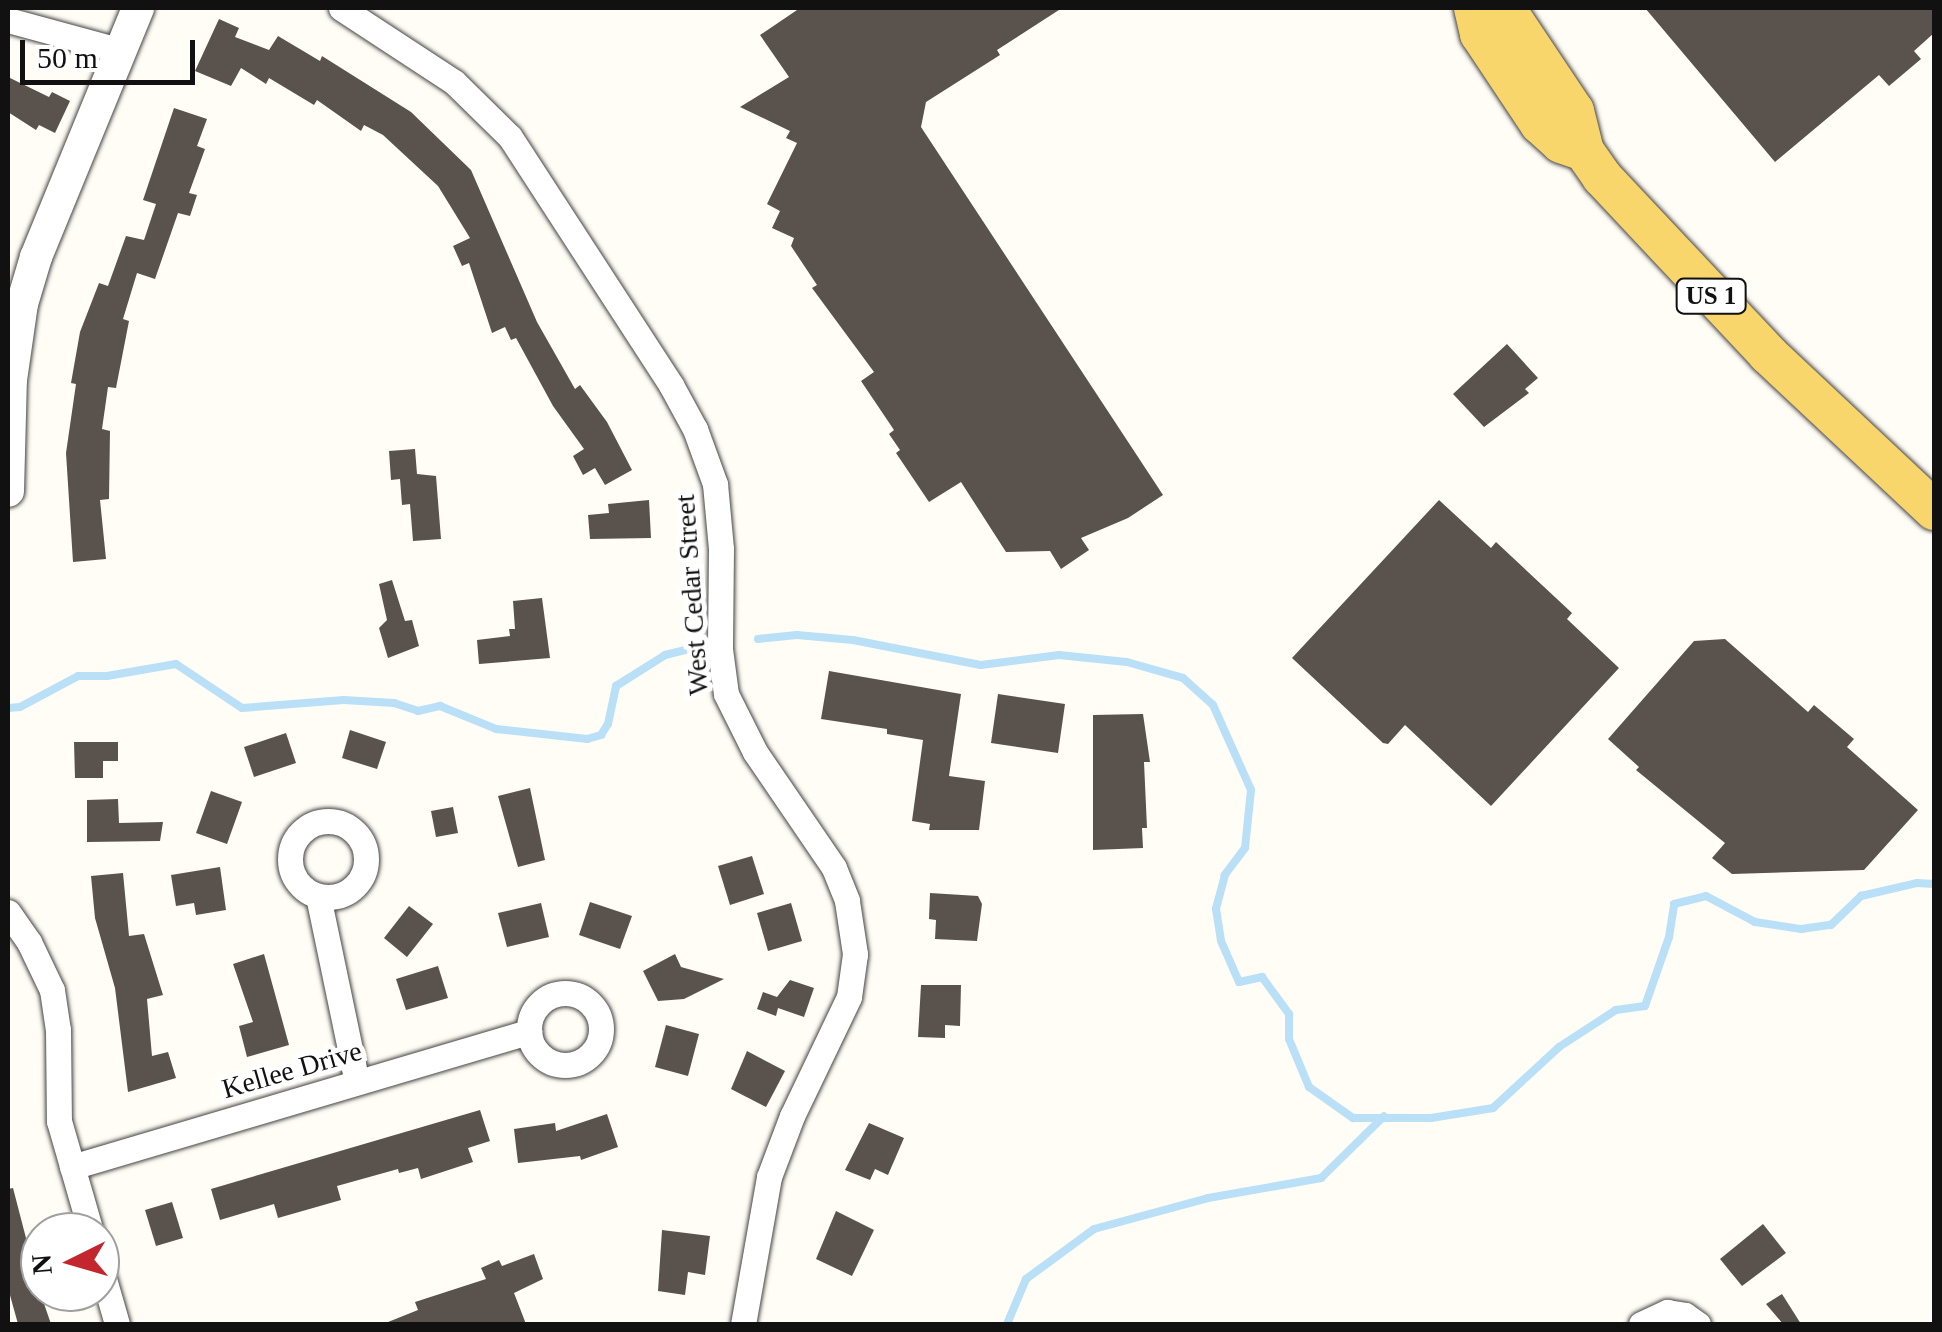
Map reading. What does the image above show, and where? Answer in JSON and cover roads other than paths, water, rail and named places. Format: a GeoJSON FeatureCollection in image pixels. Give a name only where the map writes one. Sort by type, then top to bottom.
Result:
{"type":"FeatureCollection","features":[{"type":"Feature","properties":{"kind":"main road","name":"US 1"},"geometry":{"type":"LineString","coordinates":[[1474,8],[1480,34],[1540,124],[1561,142],[1584,151]]}},
{"type":"Feature","properties":{"kind":"main road","name":"US 1"},"geometry":{"type":"LineString","coordinates":[[1505,8],[1574,111],[1584,151],[1602,177],[1682,266],[1934,510]]}},
{"type":"Feature","properties":{"kind":"street"},"geometry":{"type":"LineString","coordinates":[[8,491],[10,380],[22,304],[36,256],[138,8]]}},
{"type":"Feature","properties":{"kind":"street","name":"West Cedar Street"},"geometry":{"type":"LineString","coordinates":[[341,8],[454,82],[510,138],[672,385],[695,429],[715,484],[722,549],[720,650],[726,694],[755,752],[834,868],[846,901],[855,954],[850,997],[792,1116],[769,1177],[743,1324]]}},
{"type":"Feature","properties":{"kind":"street"},"geometry":{"type":"LineString","coordinates":[[8,20],[122,50]]}},
{"type":"Feature","properties":{"kind":"street"},"geometry":{"type":"LineString","coordinates":[[318,896],[357,1082]]}},
{"type":"Feature","properties":{"kind":"street"},"geometry":{"type":"LineString","coordinates":[[8,912],[29,942],[52,990],[58,1030],[58,1121],[84,1212]]}},
{"type":"Feature","properties":{"kind":"street","name":"Kellee Drive"},"geometry":{"type":"LineString","coordinates":[[72,1167],[529,1032]]}},
{"type":"Feature","properties":{"kind":"street"},"geometry":{"type":"LineString","coordinates":[[1641,1324],[1656,1315],[1674,1312],[1698,1324]]}},
{"type":"Feature","properties":{"kind":"waterway"},"geometry":{"type":"LineString","coordinates":[[758,639],[797,635],[853,640],[981,665],[1059,655],[1127,662],[1183,678],[1213,705],[1251,790],[1245,848],[1225,875],[1216,909],[1221,941],[1239,982],[1262,977],[1289,1014],[1289,1039],[1309,1087],[1353,1118],[1431,1118],[1493,1108],[1559,1047],[1616,1010],[1645,1006],[1669,937],[1674,904],[1706,896],[1755,922],[1801,929],[1831,925],[1861,896],[1917,883],[1934,884]]}},
{"type":"Feature","properties":{"kind":"waterway"},"geometry":{"type":"LineString","coordinates":[[8,708],[20,707],[78,676],[107,676],[176,664],[242,708],[344,700],[394,703],[418,711],[440,706],[496,729],[587,739],[601,735],[608,724],[616,686],[665,655],[702,646]]}},
{"type":"Feature","properties":{"kind":"waterway"},"geometry":{"type":"LineString","coordinates":[[1007,1324],[1026,1279],[1094,1229],[1208,1198],[1321,1178],[1384,1116]]}}]}
